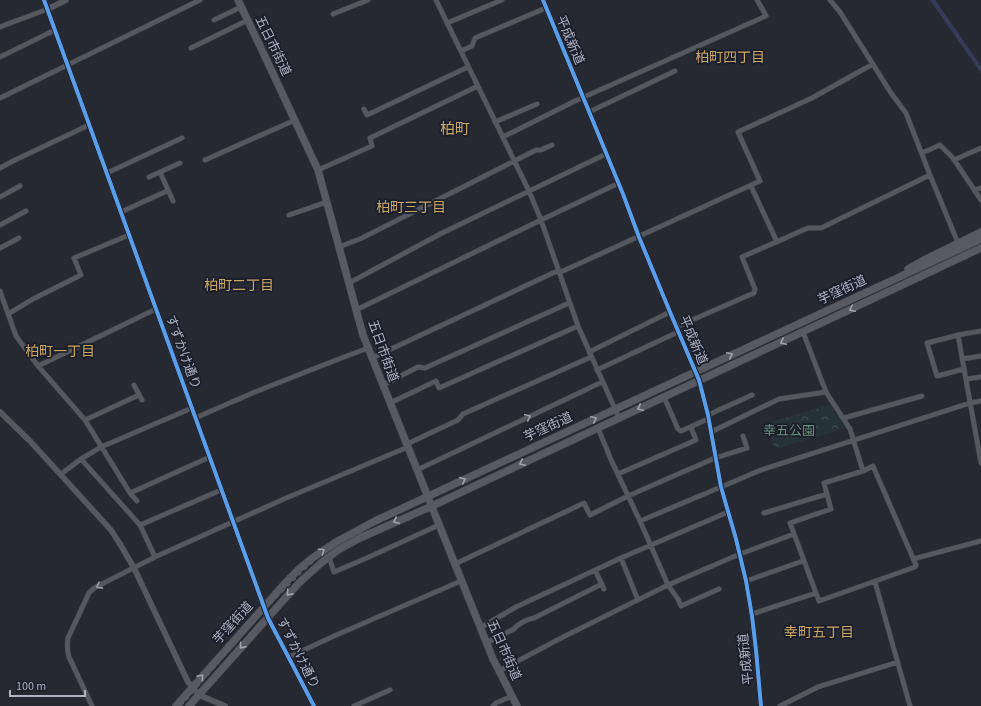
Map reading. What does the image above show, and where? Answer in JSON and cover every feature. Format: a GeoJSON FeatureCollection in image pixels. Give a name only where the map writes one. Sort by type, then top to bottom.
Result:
{"type":"FeatureCollection","features":[{"type":"Feature","properties":{"kind":"main road","name":"五日市街道"},"geometry":{"type":"LineString","coordinates":[[238,0],[318,170],[362,335],[486,643],[518,706]]}},
{"type":"Feature","properties":{"kind":"main road"},"geometry":{"type":"LineString","coordinates":[[882,285],[922,260],[981,232]]}},
{"type":"Feature","properties":{"kind":"main road","name":"芋窪街道"},"geometry":{"type":"LineString","coordinates":[[176,706],[287,580],[311,559],[336,542],[369,524],[428,496],[981,239]]}},
{"type":"Feature","properties":{"kind":"main road","name":"芋窪街道"},"geometry":{"type":"LineString","coordinates":[[189,706],[300,582],[329,557],[346,545],[981,248]]}},
{"type":"Feature","properties":{"kind":"main road"},"geometry":{"type":"LineString","coordinates":[[887,292],[927,278],[981,253]]}},
{"type":"Feature","properties":{"kind":"street","name":"すずかけ通り"},"geometry":{"type":"LineString","coordinates":[[44,0],[268,618],[314,706]]}},
{"type":"Feature","properties":{"kind":"street"},"geometry":{"type":"LineString","coordinates":[[0,27],[48,10],[66,0]]}},
{"type":"Feature","properties":{"kind":"street"},"geometry":{"type":"LineString","coordinates":[[0,98],[200,0]]}},
{"type":"Feature","properties":{"kind":"street"},"geometry":{"type":"LineString","coordinates":[[333,14],[368,0]]}},
{"type":"Feature","properties":{"kind":"street"},"geometry":{"type":"LineString","coordinates":[[436,0],[529,191],[578,326],[619,418]]}},
{"type":"Feature","properties":{"kind":"street"},"geometry":{"type":"LineString","coordinates":[[447,23],[502,0]]}},
{"type":"Feature","properties":{"kind":"street","name":"平成新道"},"geometry":{"type":"LineString","coordinates":[[543,0],[699,380],[711,432],[720,487],[740,554],[746,581],[752,614],[761,706]]}},
{"type":"Feature","properties":{"kind":"street"},"geometry":{"type":"LineString","coordinates":[[503,137],[583,97],[766,16],[757,0]]}},
{"type":"Feature","properties":{"kind":"street"},"geometry":{"type":"LineString","coordinates":[[830,0],[840,12],[906,113],[958,243]]}},
{"type":"Feature","properties":{"kind":"street"},"geometry":{"type":"LineString","coordinates":[[214,20],[241,7]]}},
{"type":"Feature","properties":{"kind":"street"},"geometry":{"type":"LineString","coordinates":[[461,51],[472,46],[475,38],[546,8]]}},
{"type":"Feature","properties":{"kind":"street"},"geometry":{"type":"LineString","coordinates":[[190,48],[248,20]]}},
{"type":"Feature","properties":{"kind":"street"},"geometry":{"type":"LineString","coordinates":[[0,57],[56,30]]}},
{"type":"Feature","properties":{"kind":"street"},"geometry":{"type":"LineString","coordinates":[[372,358],[555,272],[563,271],[760,181],[738,132],[812,98],[873,64]]}},
{"type":"Feature","properties":{"kind":"street"},"geometry":{"type":"LineString","coordinates":[[364,109],[367,115],[468,67]]}},
{"type":"Feature","properties":{"kind":"street"},"geometry":{"type":"LineString","coordinates":[[589,112],[675,71]]}},
{"type":"Feature","properties":{"kind":"street"},"geometry":{"type":"LineString","coordinates":[[318,170],[372,146],[370,138],[478,86]]}},
{"type":"Feature","properties":{"kind":"street"},"geometry":{"type":"LineString","coordinates":[[495,122],[537,104]]}},
{"type":"Feature","properties":{"kind":"street"},"geometry":{"type":"LineString","coordinates":[[205,160],[295,120]]}},
{"type":"Feature","properties":{"kind":"street"},"geometry":{"type":"LineString","coordinates":[[0,168],[89,125]]}},
{"type":"Feature","properties":{"kind":"street"},"geometry":{"type":"LineString","coordinates":[[107,173],[182,138]]}},
{"type":"Feature","properties":{"kind":"street"},"geometry":{"type":"LineString","coordinates":[[339,247],[362,238],[536,150],[541,150],[552,144]]}},
{"type":"Feature","properties":{"kind":"street"},"geometry":{"type":"LineString","coordinates":[[922,153],[940,145],[954,160],[981,200]]}},
{"type":"Feature","properties":{"kind":"street"},"geometry":{"type":"LineString","coordinates":[[954,160],[981,148]]}},
{"type":"Feature","properties":{"kind":"street"},"geometry":{"type":"LineString","coordinates":[[349,283],[442,233],[606,154]]}},
{"type":"Feature","properties":{"kind":"street"},"geometry":{"type":"LineString","coordinates":[[149,177],[180,163]]}},
{"type":"Feature","properties":{"kind":"street"},"geometry":{"type":"LineString","coordinates":[[160,172],[172,201]]}},
{"type":"Feature","properties":{"kind":"street"},"geometry":{"type":"LineString","coordinates":[[597,370],[677,329],[754,293],[755,289],[742,257],[808,228],[821,228],[930,175]]}},
{"type":"Feature","properties":{"kind":"street"},"geometry":{"type":"LineString","coordinates":[[356,310],[619,183]]}},
{"type":"Feature","properties":{"kind":"street"},"geometry":{"type":"LineString","coordinates":[[0,197],[20,186]]}},
{"type":"Feature","properties":{"kind":"street"},"geometry":{"type":"LineString","coordinates":[[751,186],[777,242]]}},
{"type":"Feature","properties":{"kind":"street"},"geometry":{"type":"LineString","coordinates":[[975,190],[981,188]]}},
{"type":"Feature","properties":{"kind":"street"},"geometry":{"type":"LineString","coordinates":[[121,212],[167,191]]}},
{"type":"Feature","properties":{"kind":"street"},"geometry":{"type":"LineString","coordinates":[[289,215],[327,202]]}},
{"type":"Feature","properties":{"kind":"street"},"geometry":{"type":"LineString","coordinates":[[0,225],[26,211]]}},
{"type":"Feature","properties":{"kind":"street"},"geometry":{"type":"LineString","coordinates":[[8,314],[33,299],[81,276],[74,258],[129,235]]}},
{"type":"Feature","properties":{"kind":"street"},"geometry":{"type":"LineString","coordinates":[[0,248],[19,238]]}},
{"type":"Feature","properties":{"kind":"street"},"geometry":{"type":"LineString","coordinates":[[0,291],[16,336],[38,366],[85,420],[130,493],[137,501]]}},
{"type":"Feature","properties":{"kind":"street"},"geometry":{"type":"LineString","coordinates":[[383,385],[418,367],[425,368],[569,303]]}},
{"type":"Feature","properties":{"kind":"street"},"geometry":{"type":"LineString","coordinates":[[38,366],[156,309]]}},
{"type":"Feature","properties":{"kind":"street"},"geometry":{"type":"LineString","coordinates":[[589,352],[670,312]]}},
{"type":"Feature","properties":{"kind":"street"},"geometry":{"type":"LineString","coordinates":[[390,403],[436,381],[439,388],[578,326]]}},
{"type":"Feature","properties":{"kind":"street"},"geometry":{"type":"LineString","coordinates":[[964,369],[937,376],[927,343],[981,331]]}},
{"type":"Feature","properties":{"kind":"street"},"geometry":{"type":"LineString","coordinates":[[803,332],[826,392],[850,429],[862,471]]}},
{"type":"Feature","properties":{"kind":"street"},"geometry":{"type":"LineString","coordinates":[[958,335],[970,403],[980,448],[981,463]]}},
{"type":"Feature","properties":{"kind":"street"},"geometry":{"type":"LineString","coordinates":[[195,418],[262,389],[368,348]]}},
{"type":"Feature","properties":{"kind":"street"},"geometry":{"type":"LineString","coordinates":[[962,359],[981,356]]}},
{"type":"Feature","properties":{"kind":"street"},"geometry":{"type":"LineString","coordinates":[[92,706],[67,650],[68,638],[89,593],[94,588],[155,557],[284,498],[407,446],[458,420],[463,414],[591,357]]}},
{"type":"Feature","properties":{"kind":"street"},"geometry":{"type":"LineString","coordinates":[[966,379],[981,377]]}},
{"type":"Feature","properties":{"kind":"street"},"geometry":{"type":"LineString","coordinates":[[417,470],[602,382]]}},
{"type":"Feature","properties":{"kind":"street"},"geometry":{"type":"LineString","coordinates":[[134,385],[142,400]]}},
{"type":"Feature","properties":{"kind":"street"},"geometry":{"type":"LineString","coordinates":[[711,432],[779,399],[826,392]]}},
{"type":"Feature","properties":{"kind":"street"},"geometry":{"type":"LineString","coordinates":[[85,420],[139,394]]}},
{"type":"Feature","properties":{"kind":"street"},"geometry":{"type":"LineString","coordinates":[[664,397],[678,429],[681,431],[752,395]]}},
{"type":"Feature","properties":{"kind":"street"},"geometry":{"type":"LineString","coordinates":[[844,418],[922,396]]}},
{"type":"Feature","properties":{"kind":"street"},"geometry":{"type":"LineString","coordinates":[[640,522],[761,470],[970,403],[981,402]]}},
{"type":"Feature","properties":{"kind":"street"},"geometry":{"type":"LineString","coordinates":[[61,474],[81,459],[102,447],[192,408]]}},
{"type":"Feature","properties":{"kind":"street"},"geometry":{"type":"LineString","coordinates":[[0,412],[30,441],[111,530],[134,568],[188,682],[199,695],[225,706]]}},
{"type":"Feature","properties":{"kind":"street"},"geometry":{"type":"LineString","coordinates":[[975,426],[981,425]]}},
{"type":"Feature","properties":{"kind":"street"},"geometry":{"type":"LineString","coordinates":[[618,474],[696,440],[691,427]]}},
{"type":"Feature","properties":{"kind":"street"},"geometry":{"type":"LineString","coordinates":[[598,428],[668,585],[681,606],[719,589]]}},
{"type":"Feature","properties":{"kind":"street"},"geometry":{"type":"LineString","coordinates":[[455,564],[584,503],[590,515],[628,496],[715,458],[747,448],[743,436]]}},
{"type":"Feature","properties":{"kind":"street"},"geometry":{"type":"LineString","coordinates":[[130,493],[210,457]]}},
{"type":"Feature","properties":{"kind":"street"},"geometry":{"type":"LineString","coordinates":[[81,459],[140,525],[155,557]]}},
{"type":"Feature","properties":{"kind":"street"},"geometry":{"type":"LineString","coordinates":[[873,466],[916,567],[819,601],[790,523],[831,509],[824,483],[862,471],[873,466]]}},
{"type":"Feature","properties":{"kind":"street"},"geometry":{"type":"LineString","coordinates":[[140,525],[222,490]]}},
{"type":"Feature","properties":{"kind":"street"},"geometry":{"type":"LineString","coordinates":[[764,513],[827,494]]}},
{"type":"Feature","properties":{"kind":"street"},"geometry":{"type":"LineString","coordinates":[[480,628],[516,607],[595,570],[728,512]]}},
{"type":"Feature","properties":{"kind":"street"},"geometry":{"type":"LineString","coordinates":[[329,557],[334,572],[439,525]]}},
{"type":"Feature","properties":{"kind":"street"},"geometry":{"type":"LineString","coordinates":[[499,671],[565,636],[668,585],[740,554],[794,534]]}},
{"type":"Feature","properties":{"kind":"street"},"geometry":{"type":"LineString","coordinates":[[913,559],[981,541]]}},
{"type":"Feature","properties":{"kind":"street"},"geometry":{"type":"LineString","coordinates":[[621,558],[638,600]]}},
{"type":"Feature","properties":{"kind":"street"},"geometry":{"type":"LineString","coordinates":[[746,581],[803,561]]}},
{"type":"Feature","properties":{"kind":"street"},"geometry":{"type":"LineString","coordinates":[[486,643],[530,619],[603,587],[595,570]]}},
{"type":"Feature","properties":{"kind":"street"},"geometry":{"type":"LineString","coordinates":[[289,657],[461,580]]}},
{"type":"Feature","properties":{"kind":"street"},"geometry":{"type":"LineString","coordinates":[[875,582],[910,706]]}},
{"type":"Feature","properties":{"kind":"street"},"geometry":{"type":"LineString","coordinates":[[752,614],[816,592]]}},
{"type":"Feature","properties":{"kind":"street"},"geometry":{"type":"LineString","coordinates":[[780,706],[818,687],[898,662]]}},
{"type":"Feature","properties":{"kind":"street"},"geometry":{"type":"LineString","coordinates":[[354,706],[390,690]]}},
{"type":"Feature","properties":{"kind":"street"},"geometry":{"type":"LineString","coordinates":[[493,706],[496,703],[512,696]]}},
{"type":"Feature","properties":{"kind":"green space","name":"幸五公園"},"geometry":{"type":"Polygon","coordinates":[[[829,405],[846,428],[775,449],[765,424],[829,405]]]}},
{"type":"Feature","properties":{"kind":"water"},"geometry":{"type":"Polygon","coordinates":[[[930,0],[935,0],[981,66],[981,73],[930,0]]]}},
{"type":"Feature","properties":{"kind":"railway"},"geometry":{"type":"LineString","coordinates":[[181,706],[267,607],[304,570],[320,556],[338,544],[371,526],[981,241]]}},
{"type":"Feature","properties":{"kind":"cycle path"},"geometry":{"type":"LineString","coordinates":[[44,0],[268,618],[314,706]]}},
{"type":"Feature","properties":{"kind":"cycle path"},"geometry":{"type":"LineString","coordinates":[[543,0],[699,380],[708,415],[721,487],[746,581],[752,616],[761,706]]}},
{"type":"Feature","properties":{"kind":"district","name":"柏町四丁目"},"geometry":{"type":"Point","coordinates":[730,58]}},
{"type":"Feature","properties":{"kind":"district","name":"柏町"},"geometry":{"type":"Point","coordinates":[455,129]}},
{"type":"Feature","properties":{"kind":"district","name":"柏町三丁目"},"geometry":{"type":"Point","coordinates":[411,208]}},
{"type":"Feature","properties":{"kind":"district","name":"柏町二丁目"},"geometry":{"type":"Point","coordinates":[239,286]}},
{"type":"Feature","properties":{"kind":"district","name":"柏町一丁目"},"geometry":{"type":"Point","coordinates":[60,352]}},
{"type":"Feature","properties":{"kind":"district","name":"幸町五丁目"},"geometry":{"type":"Point","coordinates":[819,633]}}]}
